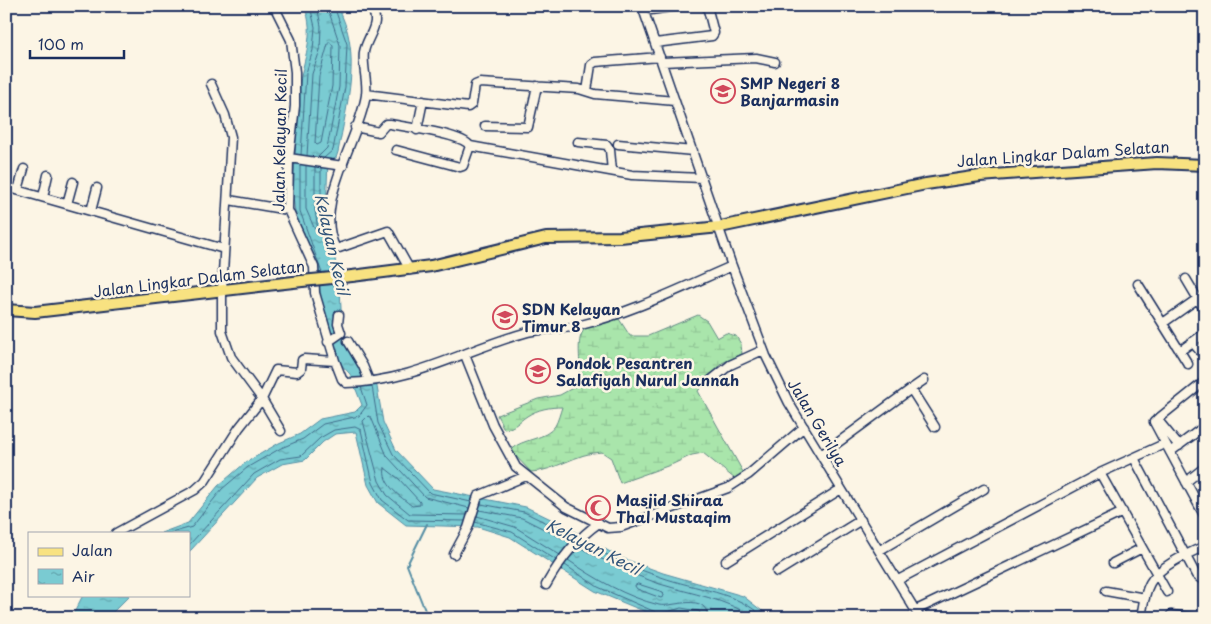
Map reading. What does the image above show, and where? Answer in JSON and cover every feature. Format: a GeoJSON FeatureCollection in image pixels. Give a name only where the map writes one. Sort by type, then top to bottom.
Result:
{"type":"FeatureCollection","features":[{"type":"Feature","properties":{"kind":"main road","name":"Jalan Lingkar Dalam Selatan"},"geometry":{"type":"LineString","coordinates":[[720,227],[722,223],[928,179],[994,170],[1205,159]]}},
{"type":"Feature","properties":{"kind":"main road","name":"Jalan Lingkar Dalam Selatan"},"geometry":{"type":"LineString","coordinates":[[6,310],[35,312],[410,270],[546,238],[620,237],[720,227],[926,184],[980,176],[1157,163],[1205,165]]}},
{"type":"Feature","properties":{"kind":"street","name":"Jalan Kelayan Kecil"},"geometry":{"type":"LineString","coordinates":[[274,6],[291,40],[295,72],[295,106],[288,210],[314,267],[316,293],[334,361],[344,382],[369,382]]}},
{"type":"Feature","properties":{"kind":"street"},"geometry":{"type":"LineString","coordinates":[[370,6],[374,14],[376,26],[364,55],[366,94],[328,211],[335,249],[388,231],[410,270]]}},
{"type":"Feature","properties":{"kind":"street"},"geometry":{"type":"LineString","coordinates":[[643,8],[678,6]]}},
{"type":"Feature","properties":{"kind":"street"},"geometry":{"type":"LineString","coordinates":[[655,43],[712,36],[714,32],[707,6]]}},
{"type":"Feature","properties":{"kind":"street","name":"Jalan Gerilya"},"geometry":{"type":"LineString","coordinates":[[643,8],[763,350],[779,385],[820,455],[920,618]]}},
{"type":"Feature","properties":{"kind":"street"},"geometry":{"type":"LineString","coordinates":[[588,91],[591,65],[595,62],[756,58],[775,62]]}},
{"type":"Feature","properties":{"kind":"street"},"geometry":{"type":"LineString","coordinates":[[211,84],[225,115],[231,137],[229,200],[222,290],[222,331],[228,351],[262,399],[281,431]]}},
{"type":"Feature","properties":{"kind":"street"},"geometry":{"type":"LineString","coordinates":[[366,94],[468,107],[472,104],[477,84],[537,86],[675,101]]}},
{"type":"Feature","properties":{"kind":"street"},"geometry":{"type":"LineString","coordinates":[[485,126],[528,128],[537,86]]}},
{"type":"Feature","properties":{"kind":"street"},"geometry":{"type":"LineString","coordinates":[[417,130],[423,101]]}},
{"type":"Feature","properties":{"kind":"street"},"geometry":{"type":"LineString","coordinates":[[355,126],[379,132],[386,124],[390,124],[466,141],[470,146],[612,171],[676,179],[702,178]]}},
{"type":"Feature","properties":{"kind":"street"},"geometry":{"type":"LineString","coordinates":[[578,142],[607,145],[610,150],[612,171]]}},
{"type":"Feature","properties":{"kind":"street"},"geometry":{"type":"LineString","coordinates":[[618,144],[693,151]]}},
{"type":"Feature","properties":{"kind":"street"},"geometry":{"type":"LineString","coordinates":[[396,150],[460,167],[463,166],[470,146]]}},
{"type":"Feature","properties":{"kind":"street"},"geometry":{"type":"LineString","coordinates":[[290,158],[343,166]]}},
{"type":"Feature","properties":{"kind":"street"},"geometry":{"type":"LineString","coordinates":[[18,190],[24,169]]}},
{"type":"Feature","properties":{"kind":"street"},"geometry":{"type":"LineString","coordinates":[[43,197],[48,175]]}},
{"type":"Feature","properties":{"kind":"street"},"geometry":{"type":"LineString","coordinates":[[67,204],[73,182]]}},
{"type":"Feature","properties":{"kind":"street"},"geometry":{"type":"LineString","coordinates":[[6,187],[224,249]]}},
{"type":"Feature","properties":{"kind":"street"},"geometry":{"type":"LineString","coordinates":[[91,211],[97,188]]}},
{"type":"Feature","properties":{"kind":"street"},"geometry":{"type":"LineString","coordinates":[[229,200],[288,210]]}},
{"type":"Feature","properties":{"kind":"street"},"geometry":{"type":"LineString","coordinates":[[348,341],[363,366],[369,382],[407,374],[529,332],[575,327],[626,312],[732,266]]}},
{"type":"Feature","properties":{"kind":"street"},"geometry":{"type":"LineString","coordinates":[[1186,279],[1205,311]]}},
{"type":"Feature","properties":{"kind":"street"},"geometry":{"type":"LineString","coordinates":[[1138,284],[1188,364]]}},
{"type":"Feature","properties":{"kind":"street"},"geometry":{"type":"LineString","coordinates":[[1163,323],[1197,299]]}},
{"type":"Feature","properties":{"kind":"street"},"geometry":{"type":"LineString","coordinates":[[328,341],[341,333],[338,324],[339,315]]}},
{"type":"Feature","properties":{"kind":"street"},"geometry":{"type":"LineString","coordinates":[[1180,351],[1205,333]]}},
{"type":"Feature","properties":{"kind":"street"},"geometry":{"type":"LineString","coordinates":[[1192,342],[1205,357]]}},
{"type":"Feature","properties":{"kind":"street"},"geometry":{"type":"LineString","coordinates":[[710,381],[730,365],[763,350]]}},
{"type":"Feature","properties":{"kind":"street"},"geometry":{"type":"LineString","coordinates":[[465,355],[493,425],[511,460],[526,476],[556,501],[608,528],[622,527],[728,488],[748,475],[804,427]]}},
{"type":"Feature","properties":{"kind":"street"},"geometry":{"type":"LineString","coordinates":[[118,532],[195,490],[205,481],[239,428],[262,399],[276,370],[297,372],[301,369],[302,360],[304,359],[334,361]]}},
{"type":"Feature","properties":{"kind":"street"},"geometry":{"type":"LineString","coordinates":[[820,455],[924,380]]}},
{"type":"Feature","properties":{"kind":"street"},"geometry":{"type":"LineString","coordinates":[[1204,513],[1154,423],[1205,381]]}},
{"type":"Feature","properties":{"kind":"street"},"geometry":{"type":"LineString","coordinates":[[911,389],[935,427]]}},
{"type":"Feature","properties":{"kind":"street"},"geometry":{"type":"LineString","coordinates":[[1157,419],[1179,446]]}},
{"type":"Feature","properties":{"kind":"street"},"geometry":{"type":"LineString","coordinates":[[1170,452],[1205,426]]}},
{"type":"Feature","properties":{"kind":"street"},"geometry":{"type":"LineString","coordinates":[[898,580],[1100,473],[1164,444]]}},
{"type":"Feature","properties":{"kind":"street"},"geometry":{"type":"LineString","coordinates":[[1134,458],[1198,579],[1205,582]]}},
{"type":"Feature","properties":{"kind":"street"},"geometry":{"type":"LineString","coordinates":[[1186,482],[1205,467]]}},
{"type":"Feature","properties":{"kind":"street"},"geometry":{"type":"LineString","coordinates":[[1100,473],[1168,592]]}},
{"type":"Feature","properties":{"kind":"street"},"geometry":{"type":"LineString","coordinates":[[454,554],[468,528],[475,503],[481,494],[526,476]]}},
{"type":"Feature","properties":{"kind":"street"},"geometry":{"type":"LineString","coordinates":[[726,561],[841,489]]}},
{"type":"Feature","properties":{"kind":"street"},"geometry":{"type":"LineString","coordinates":[[880,550],[984,489]]}},
{"type":"Feature","properties":{"kind":"street"},"geometry":{"type":"LineString","coordinates":[[916,610],[1123,512]]}},
{"type":"Feature","properties":{"kind":"street"},"geometry":{"type":"LineString","coordinates":[[777,572],[861,520]]}},
{"type":"Feature","properties":{"kind":"street"},"geometry":{"type":"LineString","coordinates":[[546,585],[559,564],[582,538],[599,524]]}},
{"type":"Feature","properties":{"kind":"street"},"geometry":{"type":"LineString","coordinates":[[1141,618],[1150,583],[1158,573],[1186,555],[1205,546]]}},
{"type":"Feature","properties":{"kind":"street"},"geometry":{"type":"LineString","coordinates":[[1113,563],[1142,548]]}},
{"type":"Feature","properties":{"kind":"street"},"geometry":{"type":"LineString","coordinates":[[1106,591],[1145,598]]}},
{"type":"Feature","properties":{"kind":"street"},"geometry":{"type":"LineString","coordinates":[[1171,615],[1199,618]]}},
{"type":"Feature","properties":{"kind":"green space"},"geometry":{"type":"Polygon","coordinates":[[[698,315],[707,321],[717,338],[726,333],[736,336],[741,344],[742,354],[722,363],[698,391],[743,472],[735,479],[703,453],[692,455],[673,464],[620,483],[611,458],[602,452],[583,455],[549,469],[531,472],[510,450],[521,443],[551,431],[556,424],[562,407],[535,412],[514,426],[504,429],[497,415],[538,399],[560,395],[578,385],[580,340],[583,332],[589,325],[601,321],[619,319],[630,336],[648,336],[698,315]]]}},
{"type":"Feature","properties":{"kind":"water","name":"Kelayan Kecil"},"geometry":{"type":"Polygon","coordinates":[[[304,6],[337,6],[345,23],[349,41],[351,78],[338,152],[336,158],[328,161],[326,209],[340,287],[342,330],[363,361],[369,376],[376,381],[383,422],[396,450],[433,489],[526,507],[561,524],[619,557],[663,573],[743,596],[771,618],[712,618],[682,613],[658,617],[595,591],[510,537],[478,527],[406,525],[378,503],[368,485],[356,432],[335,434],[323,442],[305,460],[282,464],[257,478],[191,550],[190,532],[164,532],[188,523],[218,486],[245,463],[279,443],[300,434],[320,419],[355,412],[362,405],[350,374],[335,358],[323,315],[317,270],[295,212],[293,197],[296,130],[299,89],[308,47],[308,16],[304,6]]]}},
{"type":"Feature","properties":{"kind":"water"},"geometry":{"type":"Polygon","coordinates":[[[82,596],[129,596],[107,618],[67,618],[74,613],[82,596]]]}},
{"type":"Feature","properties":{"kind":"waterway"},"geometry":{"type":"LineString","coordinates":[[427,524],[407,565],[428,618]]}},
{"type":"Feature","properties":{"kind":"place","name":"SMP Negeri 8 Banjarmasin"},"geometry":{"type":"Point","coordinates":[723,91]}},
{"type":"Feature","properties":{"kind":"place","name":"SDN Kelayan Timur 8"},"geometry":{"type":"Point","coordinates":[505,317]}},
{"type":"Feature","properties":{"kind":"place","name":"Pondok Pesantren Salafiyah Nurul Jannah"},"geometry":{"type":"Point","coordinates":[538,371]}},
{"type":"Feature","properties":{"kind":"place","name":"Masjid Shiraa Thal Mustaqim"},"geometry":{"type":"Point","coordinates":[598,508]}}]}
